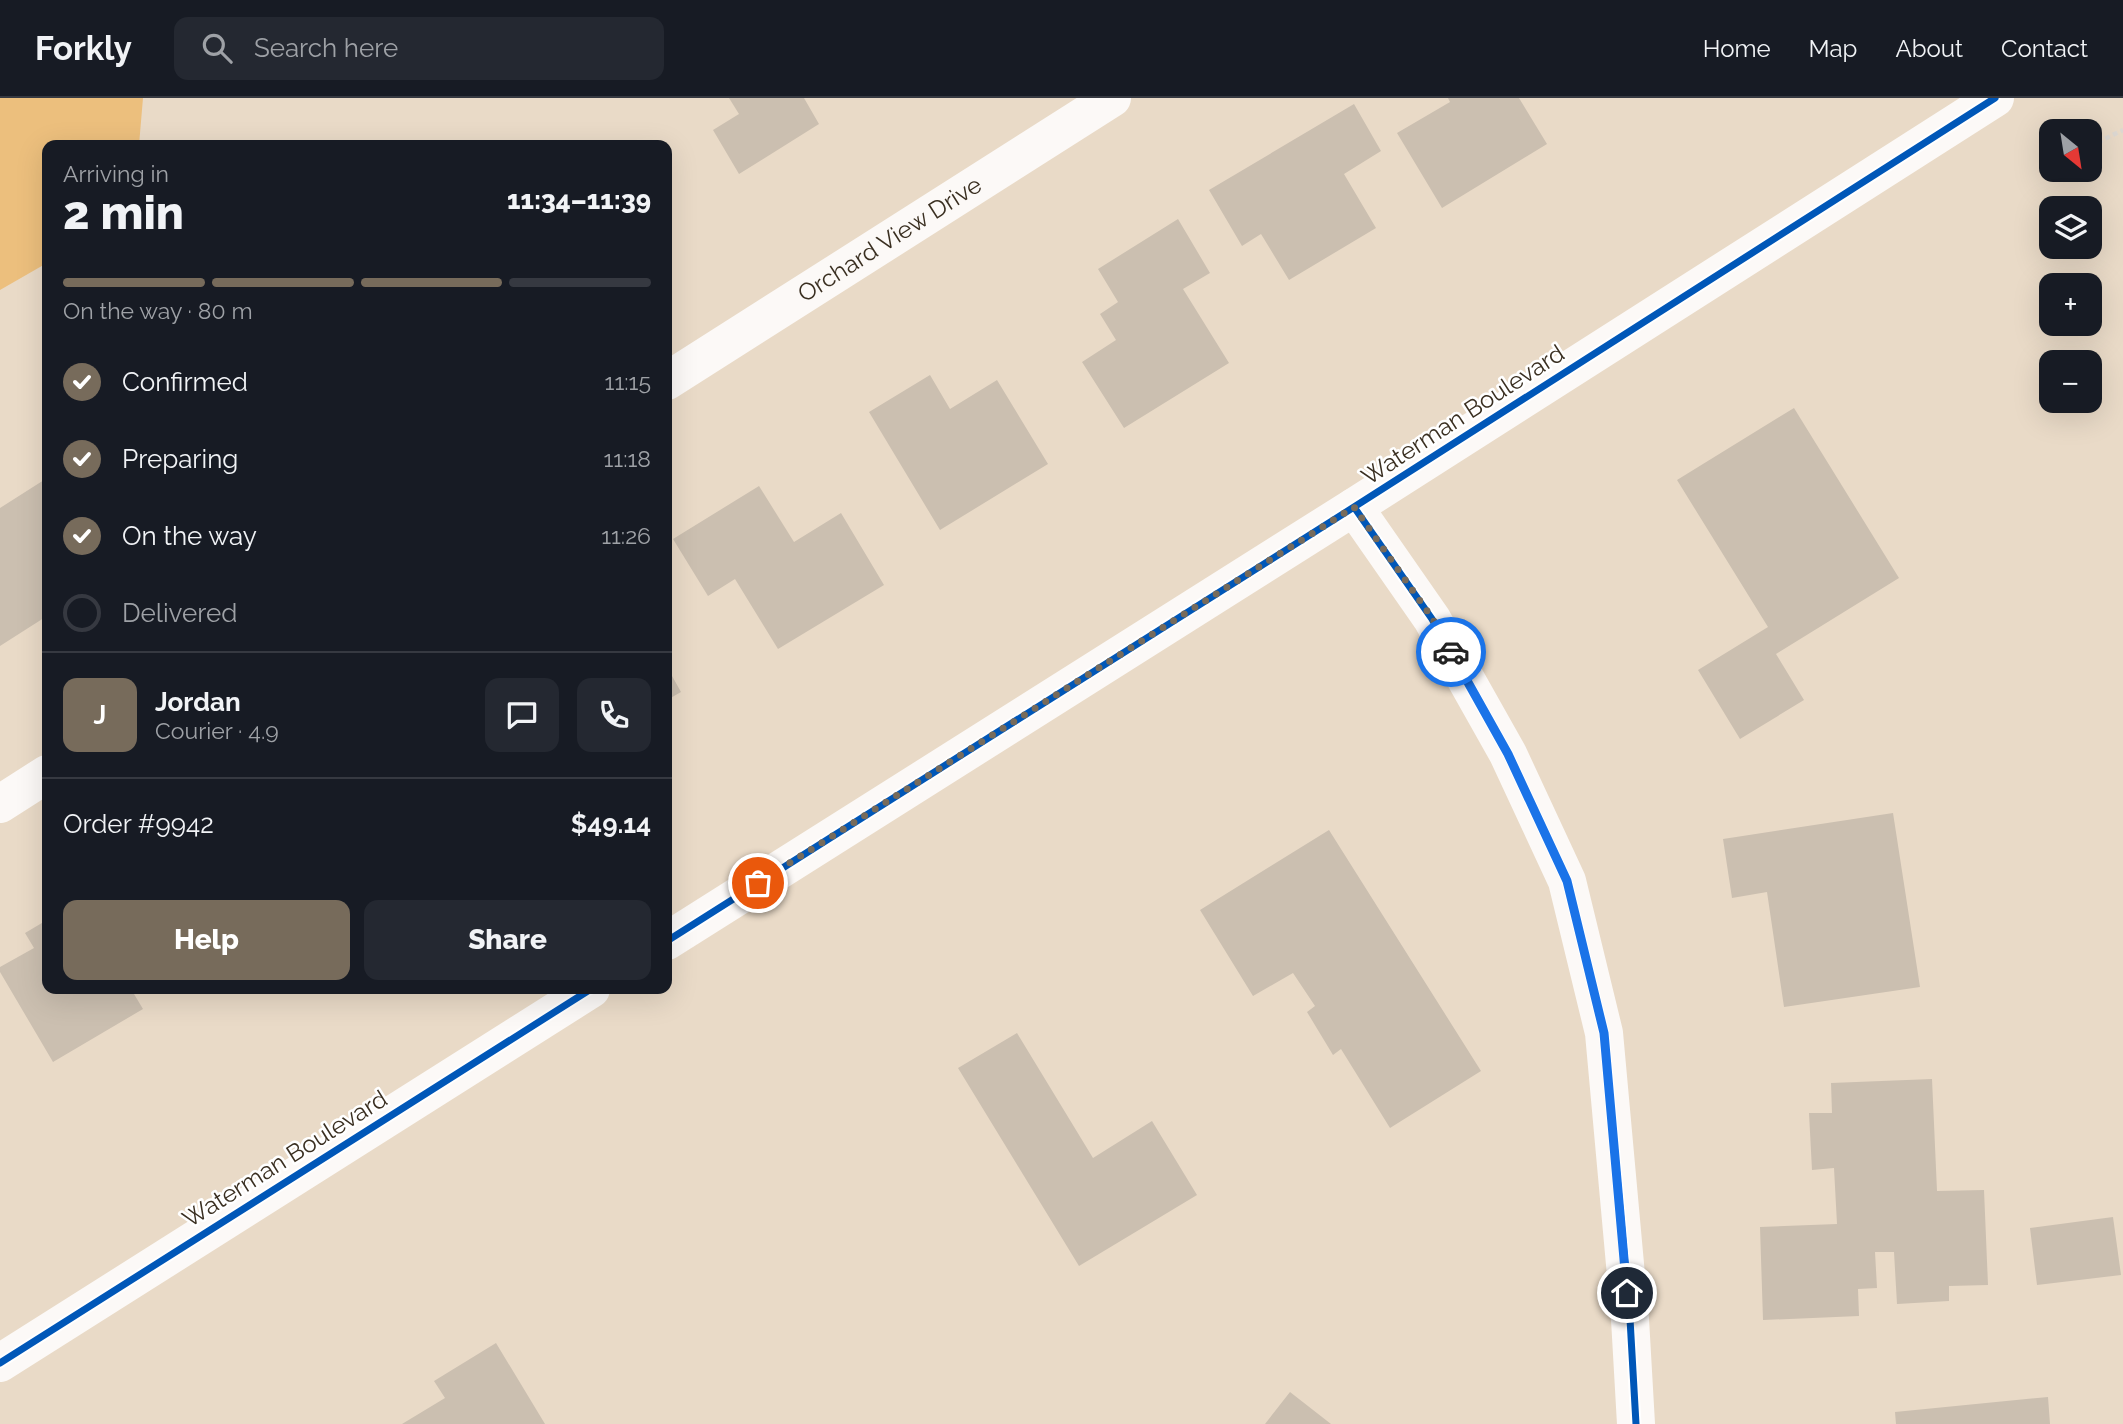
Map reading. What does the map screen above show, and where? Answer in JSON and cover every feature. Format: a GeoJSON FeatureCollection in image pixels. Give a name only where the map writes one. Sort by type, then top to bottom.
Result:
{"type":"FeatureCollection","features":[{"type":"Feature","properties":{"kind":"main road","name":"Orchard View Drive"},"geometry":{"type":"LineString","coordinates":[[672,378],[1112,98]]}},
{"type":"Feature","properties":{"kind":"main road","name":"Waterman Boulevard"},"geometry":{"type":"LineString","coordinates":[[672,938],[1995,98]]}},
{"type":"Feature","properties":{"kind":"main road"},"geometry":{"type":"LineString","coordinates":[[1354,507],[1432,618],[1508,754],[1567,881],[1604,1033],[1630,1319],[1636,1424]]}},
{"type":"Feature","properties":{"kind":"main road"},"geometry":{"type":"LineString","coordinates":[[0,804],[42,777]]}},
{"type":"Feature","properties":{"kind":"main road","name":"Waterman Boulevard"},"geometry":{"type":"LineString","coordinates":[[0,1363],[584,994]]}},
{"type":"Feature","properties":{"kind":"path"},"geometry":{"type":"LineString","coordinates":[[2102,140],[2123,130]]}},
{"type":"Feature","properties":{"kind":"shaded area"},"geometry":{"type":"Polygon","coordinates":[[[0,98],[143,98],[139,140],[42,140],[42,266],[0,290],[0,98]]]}},
{"type":"Feature","properties":{"kind":"building"},"geometry":{"type":"Polygon","coordinates":[[[729,98],[804,98],[819,124],[739,174],[713,130],[739,114],[729,98]]]}},
{"type":"Feature","properties":{"kind":"building"},"geometry":{"type":"Polygon","coordinates":[[[1448,98],[1519,98],[1547,144],[1442,208],[1397,133],[1450,102],[1448,98]]]}},
{"type":"Feature","properties":{"kind":"building"},"geometry":{"type":"Polygon","coordinates":[[[1354,104],[1381,151],[1344,174],[1376,228],[1289,280],[1261,234],[1242,246],[1209,190],[1354,104]]]}},
{"type":"Feature","properties":{"kind":"building"},"geometry":{"type":"Polygon","coordinates":[[[1178,219],[1210,273],[1183,289],[1229,363],[1124,428],[1082,362],[1116,340],[1100,314],[1118,302],[1098,269],[1178,219]]]}},
{"type":"Feature","properties":{"kind":"building"},"geometry":{"type":"Polygon","coordinates":[[[930,375],[950,409],[997,380],[1048,464],[940,530],[869,412],[930,375]]]}},
{"type":"Feature","properties":{"kind":"building"},"geometry":{"type":"Polygon","coordinates":[[[1794,408],[1899,578],[1776,654],[1804,700],[1740,739],[1698,670],[1768,627],[1677,480],[1794,408]]]}},
{"type":"Feature","properties":{"kind":"building"},"geometry":{"type":"Polygon","coordinates":[[[42,481],[42,619],[0,646],[0,508],[42,481]]]}},
{"type":"Feature","properties":{"kind":"building"},"geometry":{"type":"Polygon","coordinates":[[[759,486],[794,542],[841,513],[884,585],[778,649],[735,579],[708,596],[673,539],[759,486]]]}},
{"type":"Feature","properties":{"kind":"building"},"geometry":{"type":"Polygon","coordinates":[[[672,676],[681,692],[672,697],[672,676]]]}},
{"type":"Feature","properties":{"kind":"building"},"geometry":{"type":"Polygon","coordinates":[[[1893,813],[1920,987],[1784,1007],[1767,892],[1732,898],[1723,839],[1893,813]]]}},
{"type":"Feature","properties":{"kind":"building"},"geometry":{"type":"Polygon","coordinates":[[[1329,830],[1481,1071],[1390,1128],[1341,1049],[1333,1055],[1307,1012],[1315,1006],[1293,973],[1253,996],[1200,910],[1329,830]]]}},
{"type":"Feature","properties":{"kind":"building"},"geometry":{"type":"Polygon","coordinates":[[[42,923],[42,994],[134,994],[143,1009],[53,1062],[0,972],[0,967],[34,948],[25,933],[42,923]]]}},
{"type":"Feature","properties":{"kind":"building"},"geometry":{"type":"Polygon","coordinates":[[[1017,1033],[1093,1158],[1152,1121],[1197,1195],[1079,1266],[958,1068],[1017,1033]]]}},
{"type":"Feature","properties":{"kind":"building"},"geometry":{"type":"Polygon","coordinates":[[[1932,1079],[1937,1191],[1984,1190],[1988,1285],[1949,1286],[1949,1301],[1897,1304],[1894,1252],[1875,1252],[1877,1288],[1858,1289],[1859,1316],[1763,1320],[1760,1227],[1837,1224],[1834,1168],[1812,1170],[1809,1113],[1832,1113],[1831,1083],[1932,1079]]]}},
{"type":"Feature","properties":{"kind":"building"},"geometry":{"type":"Polygon","coordinates":[[[2113,1217],[2121,1275],[2037,1285],[2030,1228],[2113,1217]]]}},
{"type":"Feature","properties":{"kind":"building"},"geometry":{"type":"Polygon","coordinates":[[[496,1343],[545,1424],[402,1424],[445,1398],[434,1381],[496,1343]]]}},
{"type":"Feature","properties":{"kind":"building"},"geometry":{"type":"Polygon","coordinates":[[[1290,1392],[1331,1424],[1265,1424],[1290,1392]]]}},
{"type":"Feature","properties":{"kind":"building"},"geometry":{"type":"Polygon","coordinates":[[[2048,1397],[2050,1424],[1896,1424],[1895,1412],[2048,1397]]]}},
{"type":"Feature","properties":{"kind":"cycle path"},"geometry":{"type":"LineString","coordinates":[[672,938],[1995,98]]}},
{"type":"Feature","properties":{"kind":"cycle path"},"geometry":{"type":"LineString","coordinates":[[1354,507],[1432,619],[1508,754],[1567,881],[1604,1033],[1630,1319],[1636,1424]]}},
{"type":"Feature","properties":{"kind":"cycle path"},"geometry":{"type":"LineString","coordinates":[[0,1363],[583,994]]}},
{"type":"Feature","properties":{"kind":"way so far"},"geometry":{"type":"LineString","coordinates":[[758,883],[1354,507],[1432,618],[1451,652]]}},
{"type":"Feature","properties":{"kind":"route"},"geometry":{"type":"LineString","coordinates":[[1451,652],[1508,754],[1567,881],[1604,1033],[1627,1293]]}}]}
